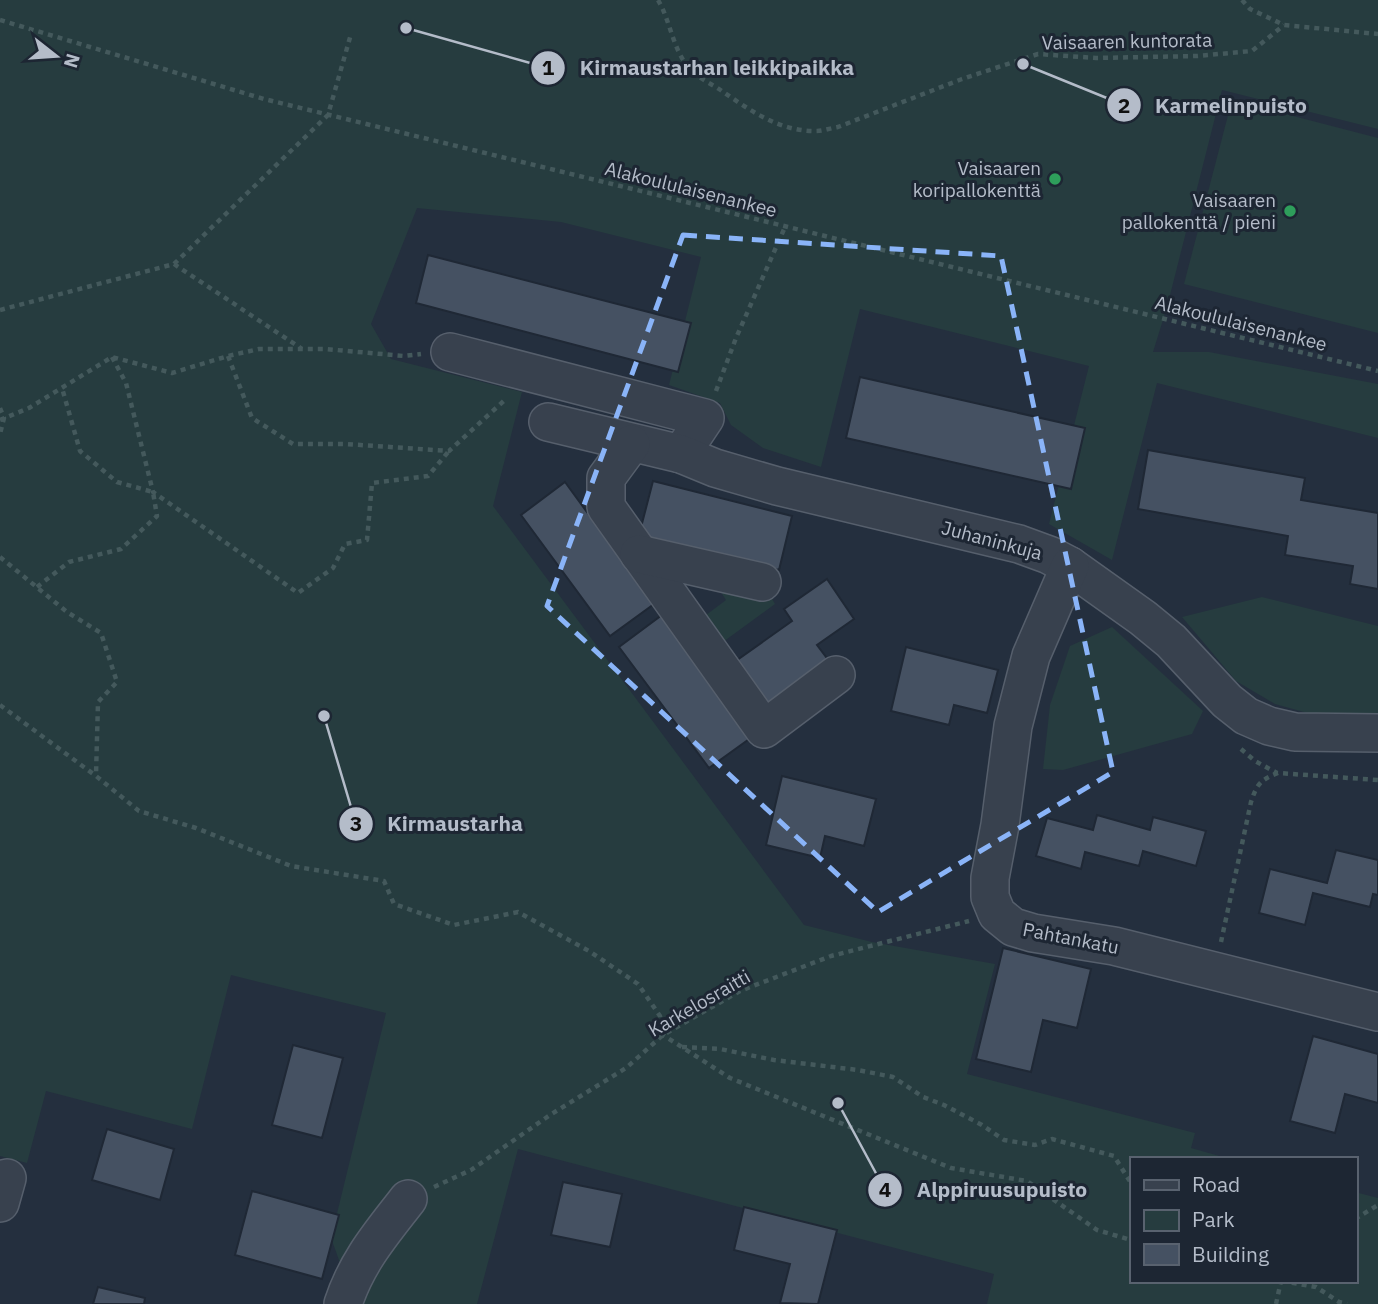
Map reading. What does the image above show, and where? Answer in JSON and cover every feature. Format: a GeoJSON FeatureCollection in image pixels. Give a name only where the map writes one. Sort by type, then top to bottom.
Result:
{"type":"FeatureCollection","features":[{"type":"Feature","properties":{"kind":"street"},"geometry":{"type":"LineString","coordinates":[[450,352],[705,418],[681,454]]}},
{"type":"Feature","properties":{"kind":"street","name":"Juhaninkuja"},"geometry":{"type":"LineString","coordinates":[[548,422],[681,454],[715,468],[777,486],[1019,544],[1070,566],[1143,618],[1171,641],[1227,701],[1246,716],[1269,726],[1295,732],[1378,733]]}},
{"type":"Feature","properties":{"kind":"street"},"geometry":{"type":"LineString","coordinates":[[631,444],[606,478],[606,507],[764,729],[836,675]]}},
{"type":"Feature","properties":{"kind":"street"},"geometry":{"type":"LineString","coordinates":[[639,554],[762,582]]}},
{"type":"Feature","properties":{"kind":"street","name":"Pahtankatu"},"geometry":{"type":"LineString","coordinates":[[1070,566],[1031,656],[1013,726],[990,878],[990,897],[997,914],[1013,927],[1033,933],[1114,946],[1378,1012]]}},
{"type":"Feature","properties":{"kind":"street"},"geometry":{"type":"LineString","coordinates":[[343,1304],[366,1254],[408,1199]]}},
{"type":"Feature","properties":{"kind":"path","name":"Vaisaaren kuntorata"},"geometry":{"type":"LineString","coordinates":[[658,0],[675,46],[690,69],[748,109],[774,123],[817,131],[838,127],[1038,54],[1121,58],[1252,51],[1284,25]]}},
{"type":"Feature","properties":{"kind":"path"},"geometry":{"type":"LineString","coordinates":[[1242,0],[1250,9],[1284,25],[1378,34]]}},
{"type":"Feature","properties":{"kind":"path","name":"Alakoululaisenankee"},"geometry":{"type":"LineString","coordinates":[[0,20],[264,99],[1378,371]]}},
{"type":"Feature","properties":{"kind":"path"},"geometry":{"type":"LineString","coordinates":[[0,310],[174,264],[328,115],[351,34]]}},
{"type":"Feature","properties":{"kind":"path"},"geometry":{"type":"LineString","coordinates":[[705,418],[736,338],[785,226]]}},
{"type":"Feature","properties":{"kind":"path"},"geometry":{"type":"LineString","coordinates":[[174,264],[302,349]]}},
{"type":"Feature","properties":{"kind":"path"},"geometry":{"type":"LineString","coordinates":[[2,419],[29,408],[112,357],[172,373],[259,349],[324,349],[404,355],[450,352]]}},
{"type":"Feature","properties":{"kind":"path"},"geometry":{"type":"LineString","coordinates":[[228,356],[252,418],[293,444],[346,444],[449,451]]}},
{"type":"Feature","properties":{"kind":"path"},"geometry":{"type":"LineString","coordinates":[[37,587],[69,562],[121,549],[157,516],[126,383],[112,357]]}},
{"type":"Feature","properties":{"kind":"path"},"geometry":{"type":"LineString","coordinates":[[62,388],[80,451],[117,482],[153,492],[298,593],[333,568],[345,544],[367,540],[372,483],[428,476],[449,451],[533,373]]}},
{"type":"Feature","properties":{"kind":"path"},"geometry":{"type":"LineString","coordinates":[[0,408],[0,434]]}},
{"type":"Feature","properties":{"kind":"path"},"geometry":{"type":"LineString","coordinates":[[0,557],[67,612],[101,634],[117,682],[98,702],[96,776]]}},
{"type":"Feature","properties":{"kind":"path"},"geometry":{"type":"LineString","coordinates":[[0,705],[139,811],[196,828],[291,866],[384,881],[394,904],[454,925],[518,912],[589,951],[638,984],[660,1016],[663,1035],[730,1077],[951,1168],[1027,1181],[1097,1230],[1130,1240]]}},
{"type":"Feature","properties":{"kind":"path"},"geometry":{"type":"LineString","coordinates":[[1214,971],[1256,787],[1264,778],[1278,773],[1378,780]]}},
{"type":"Feature","properties":{"kind":"path","name":"Karkelosraitti"},"geometry":{"type":"LineString","coordinates":[[408,1199],[471,1170],[550,1115],[626,1068],[663,1035],[740,991],[831,956],[997,914]]}},
{"type":"Feature","properties":{"kind":"path"},"geometry":{"type":"LineString","coordinates":[[681,1047],[720,1049],[774,1060],[893,1077],[923,1097],[982,1125],[1004,1140],[1035,1145],[1052,1139],[1114,1156],[1130,1181]]}},
{"type":"Feature","properties":{"kind":"path"},"geometry":{"type":"LineString","coordinates":[[1357,1218],[1378,1205]]}},
{"type":"Feature","properties":{"kind":"path"},"geometry":{"type":"LineString","coordinates":[[1276,1304],[1281,1283]]}},
{"type":"Feature","properties":{"kind":"path"},"geometry":{"type":"LineString","coordinates":[[1293,1283],[1316,1287],[1347,1304]]}},
{"type":"Feature","properties":{"kind":"highlighted area"},"geometry":{"type":"Polygon","coordinates":[[[683,235],[1001,256],[1113,772],[878,912],[547,606],[683,235]]]}},
{"type":"Feature","properties":{"kind":"green space"},"geometry":{"type":"Polygon","coordinates":[[[0,0],[1378,0],[1378,129],[1222,90],[1153,352],[1209,352],[1378,384],[1378,438],[1157,383],[1112,560],[1049,524],[1089,366],[860,309],[821,467],[763,448],[731,425],[720,403],[669,385],[701,257],[561,222],[417,208],[371,324],[391,359],[522,392],[493,506],[804,925],[872,942],[995,964],[967,1074],[1195,1133],[1191,1148],[1223,1157],[1130,1157],[1130,1283],[1357,1283],[1357,1193],[1378,1198],[1378,1304],[987,1304],[994,1274],[518,1149],[477,1304],[355,1304],[331,1238],[386,1013],[231,975],[192,1129],[46,1091],[27,1163],[0,1156],[0,0]]]}},
{"type":"Feature","properties":{"kind":"green space","name":"Vaisaaren pallokenttä / pieni"},"geometry":{"type":"Polygon","coordinates":[[[1232,100],[1378,138],[1378,333],[1184,284],[1232,100]]]}},
{"type":"Feature","properties":{"kind":"green space"},"geometry":{"type":"Polygon","coordinates":[[[707,570],[762,582],[775,604],[723,642],[706,615],[726,600],[707,570]]]}},
{"type":"Feature","properties":{"kind":"green space"},"geometry":{"type":"Polygon","coordinates":[[[1262,597],[1378,626],[1378,717],[1311,714],[1275,704],[1236,681],[1182,617],[1262,597]]]}},
{"type":"Feature","properties":{"kind":"green space"},"geometry":{"type":"Polygon","coordinates":[[[1112,627],[1203,711],[1192,734],[1063,770],[1043,769],[1050,705],[1070,646],[1112,627]]]}},
{"type":"Feature","properties":{"kind":"building"},"geometry":{"type":"Polygon","coordinates":[[[428,255],[691,323],[678,372],[416,303],[428,255]]]}},
{"type":"Feature","properties":{"kind":"building"},"geometry":{"type":"Polygon","coordinates":[[[860,377],[1085,428],[1071,489],[846,438],[860,377]]]}},
{"type":"Feature","properties":{"kind":"building"},"geometry":{"type":"Polygon","coordinates":[[[1148,450],[1305,478],[1301,500],[1378,513],[1378,589],[1350,584],[1353,566],[1285,555],[1288,536],[1138,509],[1148,450]]]}},
{"type":"Feature","properties":{"kind":"building"},"geometry":{"type":"Polygon","coordinates":[[[653,481],[792,516],[779,570],[639,535],[653,481]]]}},
{"type":"Feature","properties":{"kind":"building"},"geometry":{"type":"Polygon","coordinates":[[[565,482],[654,604],[610,636],[521,515],[565,482]]]}},
{"type":"Feature","properties":{"kind":"building"},"geometry":{"type":"Polygon","coordinates":[[[827,579],[854,619],[817,645],[829,661],[764,708],[733,663],[792,621],[784,609],[827,579]]]}},
{"type":"Feature","properties":{"kind":"building"},"geometry":{"type":"Polygon","coordinates":[[[662,615],[752,737],[709,768],[619,647],[662,615]]]}},
{"type":"Feature","properties":{"kind":"building"},"geometry":{"type":"Polygon","coordinates":[[[906,647],[998,670],[987,713],[954,705],[949,725],[891,711],[906,647]]]}},
{"type":"Feature","properties":{"kind":"building"},"geometry":{"type":"Polygon","coordinates":[[[782,776],[876,799],[864,846],[825,836],[820,858],[766,845],[782,776]]]}},
{"type":"Feature","properties":{"kind":"building"},"geometry":{"type":"Polygon","coordinates":[[[1097,815],[1150,830],[1153,817],[1206,831],[1196,866],[1143,851],[1139,866],[1085,852],[1081,869],[1036,856],[1047,818],[1093,830],[1097,815]]]}},
{"type":"Feature","properties":{"kind":"building"},"geometry":{"type":"Polygon","coordinates":[[[1336,850],[1378,860],[1378,895],[1373,894],[1370,907],[1313,893],[1305,925],[1259,913],[1270,869],[1327,883],[1336,850]]]}},
{"type":"Feature","properties":{"kind":"building"},"geometry":{"type":"Polygon","coordinates":[[[1003,948],[1091,969],[1077,1028],[1043,1020],[1031,1072],[976,1059],[1003,948]]]}},
{"type":"Feature","properties":{"kind":"building"},"geometry":{"type":"Polygon","coordinates":[[[1313,1036],[1378,1054],[1378,1103],[1345,1094],[1335,1133],[1290,1121],[1313,1036]]]}},
{"type":"Feature","properties":{"kind":"building"},"geometry":{"type":"Polygon","coordinates":[[[293,1045],[343,1058],[322,1138],[272,1125],[293,1045]]]}},
{"type":"Feature","properties":{"kind":"building"},"geometry":{"type":"Polygon","coordinates":[[[107,1129],[174,1149],[160,1200],[92,1180],[107,1129]]]}},
{"type":"Feature","properties":{"kind":"building"},"geometry":{"type":"Polygon","coordinates":[[[563,1182],[622,1194],[610,1247],[551,1235],[563,1182]]]}},
{"type":"Feature","properties":{"kind":"building"},"geometry":{"type":"Polygon","coordinates":[[[252,1191],[339,1215],[322,1279],[235,1255],[252,1191]]]}},
{"type":"Feature","properties":{"kind":"building"},"geometry":{"type":"Polygon","coordinates":[[[744,1207],[837,1230],[818,1304],[780,1303],[790,1264],[734,1250],[744,1207]]]}},
{"type":"Feature","properties":{"kind":"building"},"geometry":{"type":"Polygon","coordinates":[[[98,1287],[145,1298],[144,1304],[93,1304],[98,1287]]]}},
{"type":"Feature","properties":{"kind":"place","name":"Kirmaustarhan leikkipaikka"},"geometry":{"type":"Point","coordinates":[406,28]}},
{"type":"Feature","properties":{"kind":"place","name":"Karmelinpuisto"},"geometry":{"type":"Point","coordinates":[1023,64]}},
{"type":"Feature","properties":{"kind":"place","name":"Vaisaaren koripallokenttä"},"geometry":{"type":"Point","coordinates":[1055,179]}},
{"type":"Feature","properties":{"kind":"place","name":"Vaisaaren pallokenttä / pieni"},"geometry":{"type":"Point","coordinates":[1290,211]}},
{"type":"Feature","properties":{"kind":"place","name":"Kirmaustarha"},"geometry":{"type":"Point","coordinates":[324,716]}},
{"type":"Feature","properties":{"kind":"place","name":"Alppiruusupuisto"},"geometry":{"type":"Point","coordinates":[838,1103]}}]}
